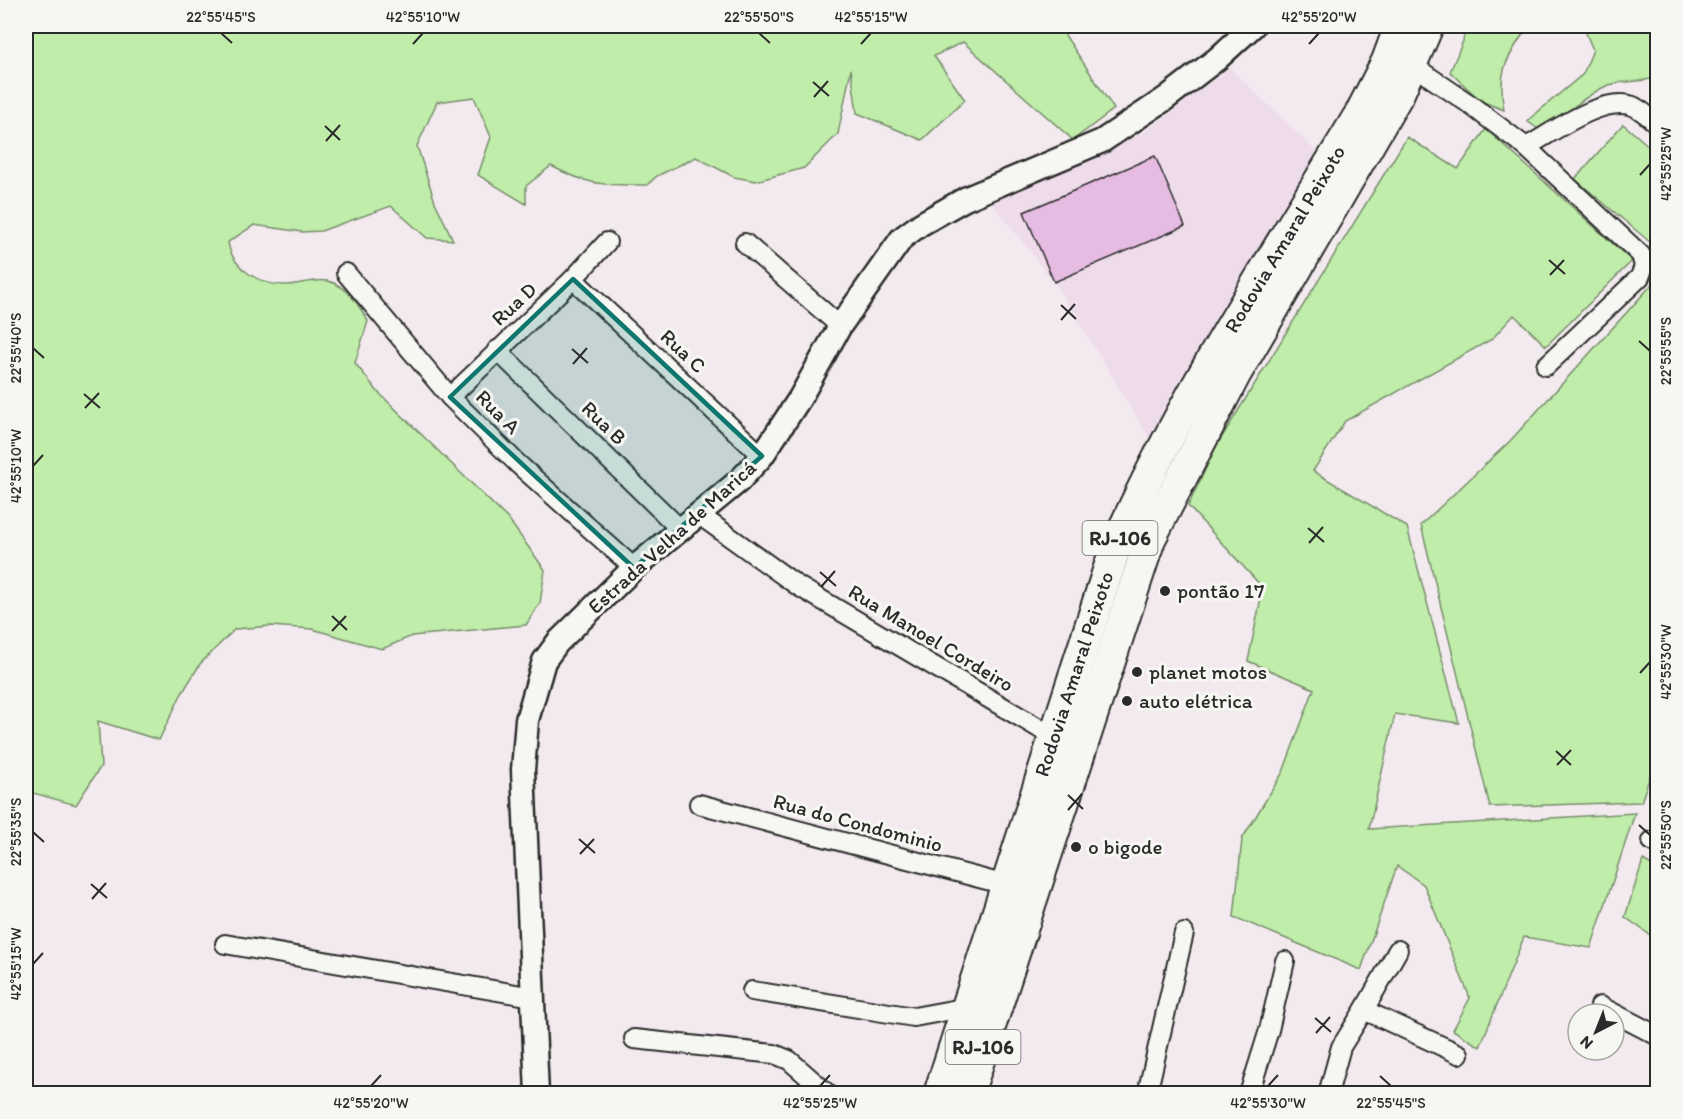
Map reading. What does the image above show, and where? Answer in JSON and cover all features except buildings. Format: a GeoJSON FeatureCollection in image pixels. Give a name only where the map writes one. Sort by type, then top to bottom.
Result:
{"type":"FeatureCollection","features":[{"type":"Feature","properties":{"kind":"highway","name":"Rodovia Amaral Peixoto"},"geometry":{"type":"LineString","coordinates":[[939,1094],[1116,546],[1138,496],[1177,421],[1360,112],[1387,61],[1400,26]]}},
{"type":"Feature","properties":{"kind":"highway","name":"Rodovia Amaral Peixoto"},"geometry":{"type":"LineString","coordinates":[[968,1094],[1149,539],[1235,375],[1319,234],[1412,65],[1428,26]]}},
{"type":"Feature","properties":{"kind":"street","name":"Estrada Velha de Maricá"},"geometry":{"type":"LineString","coordinates":[[537,1094],[524,770],[527,720],[544,661],[558,642],[634,568],[740,480],[762,456],[800,398],[840,326],[902,238],[921,224],[965,199],[1102,141],[1165,99],[1217,59],[1253,26]]}},
{"type":"Feature","properties":{"kind":"street"},"geometry":{"type":"LineString","coordinates":[[1412,65],[1468,103],[1526,147],[1636,249],[1644,266],[1640,277],[1546,366]]}},
{"type":"Feature","properties":{"kind":"street"},"geometry":{"type":"LineString","coordinates":[[1526,147],[1601,106],[1617,103],[1635,107],[1658,124]]}},
{"type":"Feature","properties":{"kind":"street","name":"Rua D"},"geometry":{"type":"LineString","coordinates":[[450,396],[573,279],[607,242]]}},
{"type":"Feature","properties":{"kind":"street"},"geometry":{"type":"LineString","coordinates":[[745,243],[840,326]]}},
{"type":"Feature","properties":{"kind":"street","name":"Rua A"},"geometry":{"type":"LineString","coordinates":[[346,273],[450,396],[511,457],[634,568]]}},
{"type":"Feature","properties":{"kind":"street","name":"Rua C"},"geometry":{"type":"LineString","coordinates":[[573,279],[762,456]]}},
{"type":"Feature","properties":{"kind":"street","name":"Rua B"},"geometry":{"type":"LineString","coordinates":[[497,350],[680,529]]}},
{"type":"Feature","properties":{"kind":"street","name":"Rua Manoel Cordeiro"},"geometry":{"type":"LineString","coordinates":[[698,514],[798,586],[1054,737]]}},
{"type":"Feature","properties":{"kind":"street","name":"Rua do Condominio"},"geometry":{"type":"LineString","coordinates":[[699,804],[1006,885]]}},
{"type":"Feature","properties":{"kind":"street"},"geometry":{"type":"LineString","coordinates":[[1147,1094],[1184,933]]}},
{"type":"Feature","properties":{"kind":"street"},"geometry":{"type":"LineString","coordinates":[[225,944],[532,997]]}},
{"type":"Feature","properties":{"kind":"street"},"geometry":{"type":"LineString","coordinates":[[1328,1094],[1341,1047],[1398,950]]}},
{"type":"Feature","properties":{"kind":"street"},"geometry":{"type":"LineString","coordinates":[[1249,1094],[1269,1030],[1285,961]]}},
{"type":"Feature","properties":{"kind":"street"},"geometry":{"type":"LineString","coordinates":[[752,991],[914,1017],[968,1007]]}},
{"type":"Feature","properties":{"kind":"street"},"geometry":{"type":"LineString","coordinates":[[1364,1010],[1459,1054]]}},
{"type":"Feature","properties":{"kind":"street"},"geometry":{"type":"LineString","coordinates":[[1626,1019],[1658,1036]]}},
{"type":"Feature","properties":{"kind":"street"},"geometry":{"type":"LineString","coordinates":[[634,1040],[774,1054],[789,1059],[828,1094]]}},
{"type":"Feature","properties":{"kind":"highlighted area"},"geometry":{"type":"Polygon","coordinates":[[[573,279],[762,456],[634,568],[450,397],[573,279]]]}},
{"type":"Feature","properties":{"kind":"shaded area"},"geometry":{"type":"Polygon","coordinates":[[[1230,68],[1319,154],[1149,437],[1054,282],[990,201],[1142,134],[1230,68]]]}},
{"type":"Feature","properties":{"kind":"green space"},"geometry":{"type":"Polygon","coordinates":[[[26,26],[1059,26],[1114,109],[1073,140],[963,42],[934,56],[965,100],[922,140],[857,113],[851,69],[838,134],[804,168],[756,181],[734,177],[696,157],[657,176],[647,185],[632,185],[587,181],[551,166],[526,186],[526,204],[478,175],[491,137],[474,97],[437,102],[417,146],[435,202],[453,240],[427,238],[391,206],[321,231],[302,232],[254,225],[228,242],[235,260],[249,274],[258,279],[277,285],[329,281],[350,294],[368,321],[355,363],[378,392],[509,520],[545,570],[540,603],[526,625],[412,636],[382,649],[312,629],[271,626],[235,629],[200,664],[181,695],[159,740],[98,721],[101,766],[76,805],[26,791],[26,26]]]}},
{"type":"Feature","properties":{"kind":"green space"},"geometry":{"type":"Polygon","coordinates":[[[1465,26],[1528,26],[1509,56],[1503,74],[1504,110],[1481,101],[1450,72],[1463,41],[1465,26]]]}},
{"type":"Feature","properties":{"kind":"green space"},"geometry":{"type":"Polygon","coordinates":[[[1583,26],[1657,26],[1657,77],[1608,85],[1538,129],[1527,121],[1583,74],[1593,50],[1583,26]]]}},
{"type":"Feature","properties":{"kind":"green space"},"geometry":{"type":"Polygon","coordinates":[[[1623,124],[1657,153],[1657,248],[1575,179],[1623,124]]]}},
{"type":"Feature","properties":{"kind":"green space"},"geometry":{"type":"Polygon","coordinates":[[[1486,129],[1632,261],[1546,346],[1514,315],[1492,339],[1345,421],[1313,471],[1407,527],[1459,723],[1395,714],[1369,829],[1635,813],[1591,948],[1524,937],[1480,1047],[1453,1030],[1470,998],[1424,885],[1397,866],[1361,970],[1234,917],[1242,839],[1283,772],[1314,689],[1248,661],[1263,588],[1188,506],[1217,445],[1407,137],[1458,169],[1486,129]]]}},
{"type":"Feature","properties":{"kind":"green space"},"geometry":{"type":"Polygon","coordinates":[[[1657,279],[1657,756],[1641,802],[1490,807],[1421,525],[1510,441],[1657,279]]]}},
{"type":"Feature","properties":{"kind":"green space"},"geometry":{"type":"Polygon","coordinates":[[[1643,860],[1657,868],[1657,940],[1625,917],[1643,860]]]}},
{"type":"Feature","properties":{"kind":"place","name":"pontão 17"},"geometry":{"type":"Point","coordinates":[1165,591]}},
{"type":"Feature","properties":{"kind":"place","name":"planet motos"},"geometry":{"type":"Point","coordinates":[1137,672]}},
{"type":"Feature","properties":{"kind":"place","name":"auto elétrica"},"geometry":{"type":"Point","coordinates":[1127,701]}},
{"type":"Feature","properties":{"kind":"place","name":"o bigode"},"geometry":{"type":"Point","coordinates":[1076,847]}}]}
